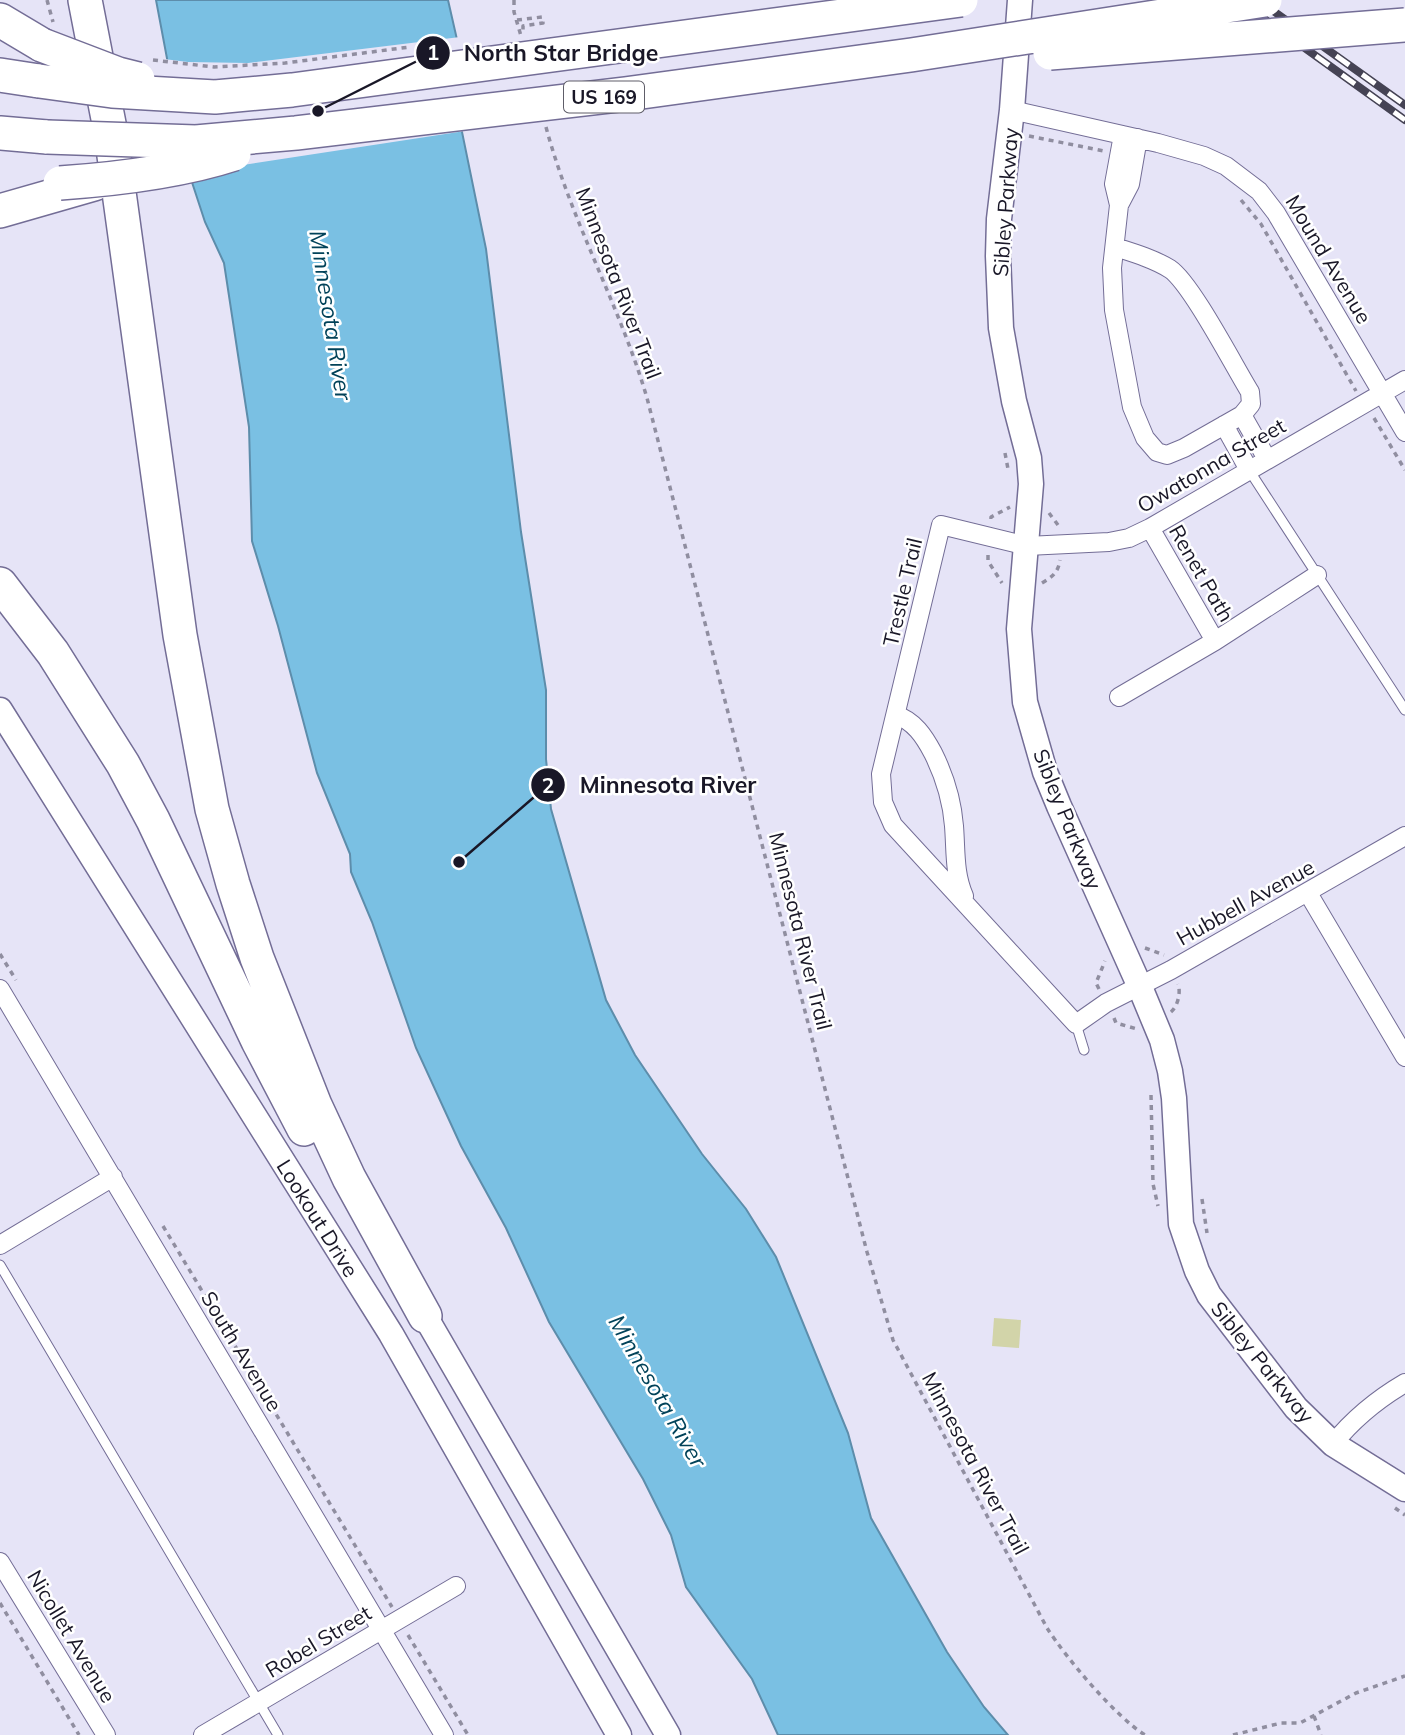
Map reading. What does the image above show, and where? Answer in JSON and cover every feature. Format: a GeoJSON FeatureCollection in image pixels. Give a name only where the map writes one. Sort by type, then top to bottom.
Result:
{"type":"FeatureCollection","features":[{"type":"Feature","properties":{"kind":"highway"},"geometry":{"type":"LineString","coordinates":[[85,0],[111,134],[180,635],[212,809],[257,958],[315,1105],[349,1178],[425,1316]]}},
{"type":"Feature","properties":{"kind":"highway","name":"US 169"},"geometry":{"type":"LineString","coordinates":[[0,75],[112,91],[215,97],[306,88],[961,0]]}},
{"type":"Feature","properties":{"kind":"highway","name":"US 169"},"geometry":{"type":"LineString","coordinates":[[0,132],[47,138],[196,142],[296,133],[626,94],[911,55],[1265,0]]}},
{"type":"Feature","properties":{"kind":"highway"},"geometry":{"type":"LineString","coordinates":[[0,20],[42,45],[118,74],[215,97]]}},
{"type":"Feature","properties":{"kind":"highway"},"geometry":{"type":"LineString","coordinates":[[911,55],[1057,53],[1405,25]]}},
{"type":"Feature","properties":{"kind":"highway"},"geometry":{"type":"LineString","coordinates":[[0,194],[61,189],[215,160],[296,133]]}},
{"type":"Feature","properties":{"kind":"highway"},"geometry":{"type":"LineString","coordinates":[[0,211],[61,189]]}},
{"type":"Feature","properties":{"kind":"highway"},"geometry":{"type":"LineString","coordinates":[[0,584],[53,653],[123,764],[153,820],[258,1041],[337,1191],[425,1316]]}},
{"type":"Feature","properties":{"kind":"main road","name":"Sibley Parkway"},"geometry":{"type":"LineString","coordinates":[[1004,0],[1016,51],[1021,112],[999,219],[999,287],[1006,364],[1029,458],[1031,484],[1019,629],[1025,702],[1050,783],[1162,1040],[1174,1098],[1181,1224],[1197,1271],[1209,1295],[1296,1408],[1333,1444],[1405,1489]]}},
{"type":"Feature","properties":{"kind":"main road","name":"Sibley Parkway"},"geometry":{"type":"LineString","coordinates":[[1016,51],[1020,0]]}},
{"type":"Feature","properties":{"kind":"main road","name":"Lookout Drive"},"geometry":{"type":"LineString","coordinates":[[0,710],[391,1334],[619,1735]]}},
{"type":"Feature","properties":{"kind":"main road"},"geometry":{"type":"LineString","coordinates":[[425,1316],[668,1735]]}},
{"type":"Feature","properties":{"kind":"street","name":"Mound Avenue"},"geometry":{"type":"LineString","coordinates":[[1021,112],[1205,156],[1226,166],[1259,191],[1276,213],[1405,432]]}},
{"type":"Feature","properties":{"kind":"street"},"geometry":{"type":"LineString","coordinates":[[1115,247],[1172,270],[1187,288],[1250,392],[1251,404],[1242,415],[1167,455],[1157,452],[1146,438],[1132,407],[1114,310],[1112,268],[1119,205],[1114,184],[1119,154],[1130,137]]}},
{"type":"Feature","properties":{"kind":"street"},"geometry":{"type":"LineString","coordinates":[[1119,205],[1130,184],[1130,137]]}},
{"type":"Feature","properties":{"kind":"street","name":"Owatonna Street"},"geometry":{"type":"LineString","coordinates":[[1027,546],[1061,546],[1129,538],[1405,380]]}},
{"type":"Feature","properties":{"kind":"street"},"geometry":{"type":"LineString","coordinates":[[1242,415],[1268,459]]}},
{"type":"Feature","properties":{"kind":"street"},"geometry":{"type":"LineString","coordinates":[[1224,425],[1249,470]]}},
{"type":"Feature","properties":{"kind":"street","name":"Trestle Trail"},"geometry":{"type":"LineString","coordinates":[[1027,546],[941,526],[881,774],[883,802],[894,825],[1076,1024]]}},
{"type":"Feature","properties":{"kind":"street","name":"Renet Path"},"geometry":{"type":"LineString","coordinates":[[1150,528],[1215,641]]}},
{"type":"Feature","properties":{"kind":"street","name":"Renet Path"},"geometry":{"type":"LineString","coordinates":[[1119,697],[1215,641],[1317,575]]}},
{"type":"Feature","properties":{"kind":"street","name":"Trestle Trail"},"geometry":{"type":"LineString","coordinates":[[896,715],[909,720],[928,743],[946,780],[954,824],[957,880],[969,906]]}},
{"type":"Feature","properties":{"kind":"street","name":"Hubbell Avenue"},"geometry":{"type":"LineString","coordinates":[[1076,1024],[1106,1003],[1171,970],[1405,836]]}},
{"type":"Feature","properties":{"kind":"street"},"geometry":{"type":"LineString","coordinates":[[1308,893],[1403,1046]]}},
{"type":"Feature","properties":{"kind":"street","name":"South Avenue"},"geometry":{"type":"LineString","coordinates":[[0,989],[444,1735]]}},
{"type":"Feature","properties":{"kind":"street"},"geometry":{"type":"LineString","coordinates":[[0,1245],[113,1177]]}},
{"type":"Feature","properties":{"kind":"street"},"geometry":{"type":"LineString","coordinates":[[1333,1444],[1349,1424],[1368,1407],[1405,1383]]}},
{"type":"Feature","properties":{"kind":"street","name":"Nicollet Avenue"},"geometry":{"type":"LineString","coordinates":[[0,1562],[106,1735]]}},
{"type":"Feature","properties":{"kind":"street","name":"Robel Street"},"geometry":{"type":"LineString","coordinates":[[202,1735],[456,1586]]}},
{"type":"Feature","properties":{"kind":"lane"},"geometry":{"type":"LineString","coordinates":[[1249,470],[1405,710]]}},
{"type":"Feature","properties":{"kind":"lane"},"geometry":{"type":"LineString","coordinates":[[1076,1024],[1084,1050]]}},
{"type":"Feature","properties":{"kind":"lane"},"geometry":{"type":"LineString","coordinates":[[0,1265],[278,1735]]}},
{"type":"Feature","properties":{"kind":"path"},"geometry":{"type":"LineString","coordinates":[[514,0],[523,46]]}},
{"type":"Feature","properties":{"kind":"path"},"geometry":{"type":"LineString","coordinates":[[517,20],[542,17],[543,23],[523,26],[523,32]]}},
{"type":"Feature","properties":{"kind":"path"},"geometry":{"type":"LineString","coordinates":[[510,34],[536,30]]}},
{"type":"Feature","properties":{"kind":"path"},"geometry":{"type":"LineString","coordinates":[[141,59],[214,67],[285,63],[418,46]]}},
{"type":"Feature","properties":{"kind":"path"},"geometry":{"type":"LineString","coordinates":[[1021,112],[1027,136],[1119,154]]}},
{"type":"Feature","properties":{"kind":"path","name":"Minnesota River Trail"},"geometry":{"type":"LineString","coordinates":[[544,120],[578,224],[634,353],[647,398],[864,1240],[893,1340],[1047,1628],[1090,1682],[1128,1722],[1145,1735]]}},
{"type":"Feature","properties":{"kind":"path"},"geometry":{"type":"LineString","coordinates":[[1238,196],[1261,224],[1405,470]]}},
{"type":"Feature","properties":{"kind":"path"},"geometry":{"type":"LineString","coordinates":[[1039,585],[1054,576],[1059,568],[1063,532],[1048,512]]}},
{"type":"Feature","properties":{"kind":"path"},"geometry":{"type":"LineString","coordinates":[[1144,947],[1164,955],[1180,988],[1176,1007],[1169,1013],[1174,1023]]}},
{"type":"Feature","properties":{"kind":"path"},"geometry":{"type":"LineString","coordinates":[[0,954],[21,989]]}},
{"type":"Feature","properties":{"kind":"path"},"geometry":{"type":"LineString","coordinates":[[1202,1199],[1208,1234]]}},
{"type":"Feature","properties":{"kind":"path"},"geometry":{"type":"LineString","coordinates":[[157,1215],[468,1735]]}},
{"type":"Feature","properties":{"kind":"path"},"geometry":{"type":"LineString","coordinates":[[0,1602],[79,1735]]}},
{"type":"Feature","properties":{"kind":"path"},"geometry":{"type":"LineString","coordinates":[[1233,1735],[1281,1723],[1300,1723],[1356,1693],[1405,1676]]}},
{"type":"Feature","properties":{"kind":"path"},"geometry":{"type":"LineString","coordinates":[[1314,1716],[1321,1735]]}},
{"type":"Feature","properties":{"kind":"green space"},"geometry":{"type":"Polygon","coordinates":[[[994,1318],[1021,1320],[1019,1348],[992,1346],[994,1318]]]}},
{"type":"Feature","properties":{"kind":"water","name":"Minnesota River"},"geometry":{"type":"Polygon","coordinates":[[[156,0],[448,0],[461,57],[462,132],[486,249],[521,532],[546,690],[546,759],[551,809],[606,1000],[635,1055],[702,1154],[746,1209],[776,1257],[848,1433],[871,1518],[947,1652],[984,1707],[1008,1735],[778,1735],[752,1679],[686,1587],[671,1535],[643,1479],[549,1322],[506,1228],[461,1146],[416,1048],[372,922],[351,872],[350,854],[317,773],[278,626],[252,541],[249,427],[224,263],[205,222],[188,170],[156,0]]]}},
{"type":"Feature","properties":{"kind":"pier"},"geometry":{"type":"Polygon","coordinates":[[[460,37],[464,57],[465,131],[230,167],[184,171],[164,59],[248,63],[460,37]]]}},
{"type":"Feature","properties":{"kind":"railway"},"geometry":{"type":"LineString","coordinates":[[1238,0],[1405,120]]}},
{"type":"Feature","properties":{"kind":"railway"},"geometry":{"type":"LineString","coordinates":[[1258,0],[1405,105]]}},
{"type":"Feature","properties":{"kind":"place","name":"North Star Bridge"},"geometry":{"type":"Point","coordinates":[318,111]}},
{"type":"Feature","properties":{"kind":"place","name":"Minnesota River"},"geometry":{"type":"Point","coordinates":[459,862]}}]}
